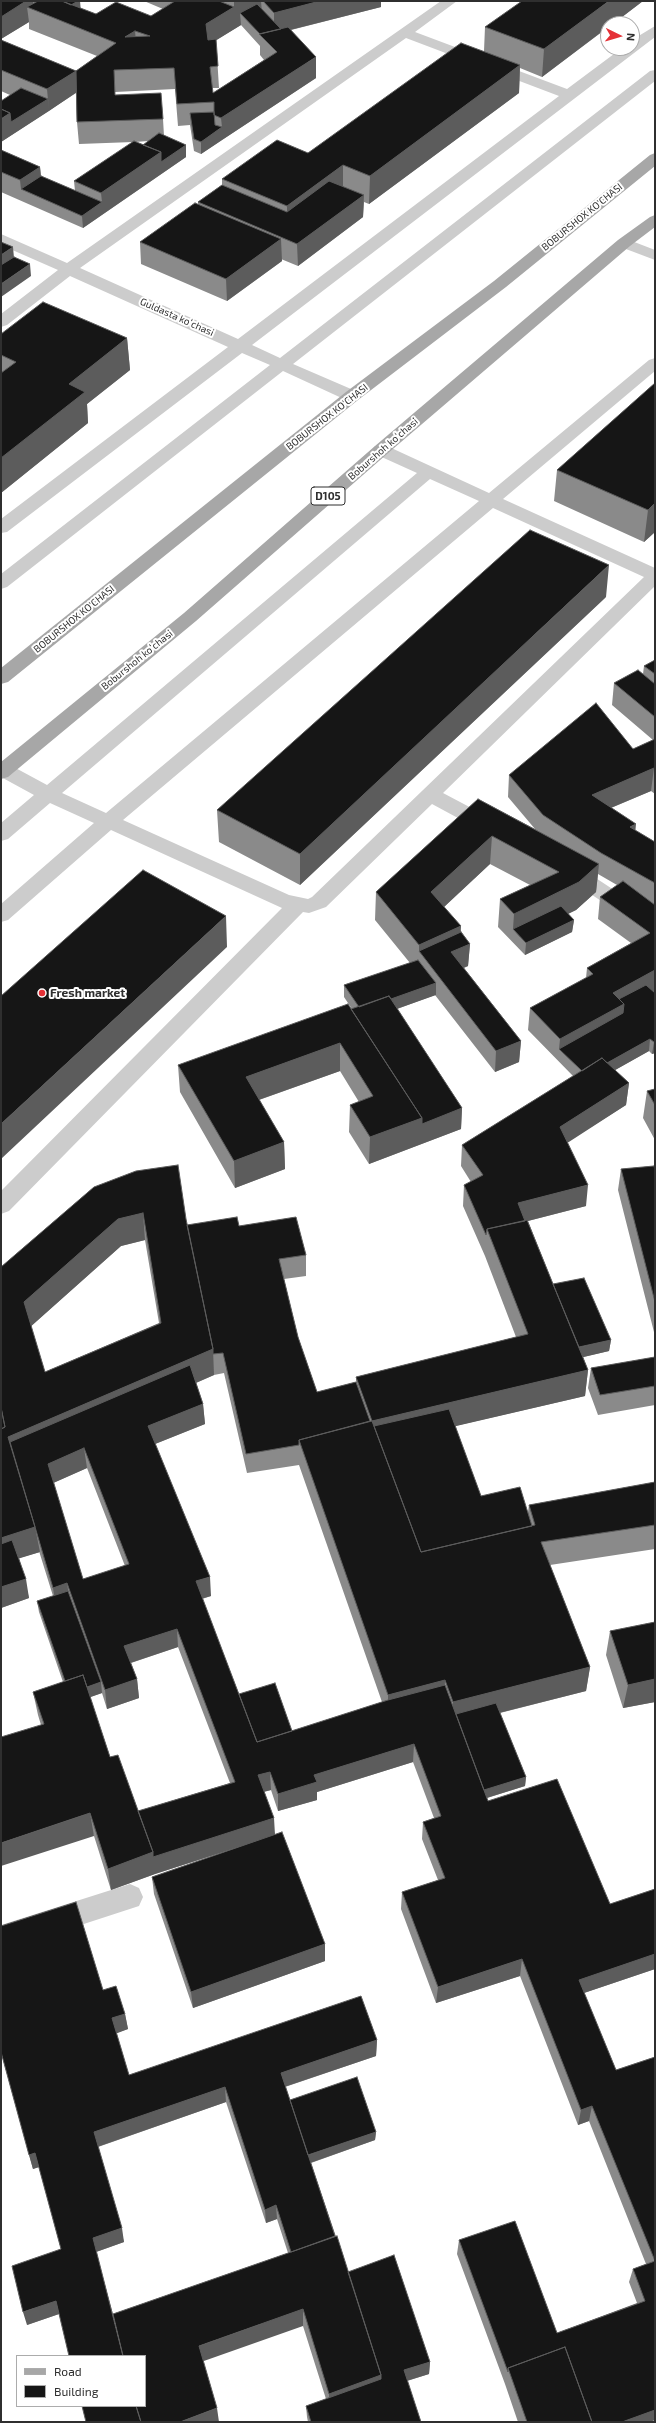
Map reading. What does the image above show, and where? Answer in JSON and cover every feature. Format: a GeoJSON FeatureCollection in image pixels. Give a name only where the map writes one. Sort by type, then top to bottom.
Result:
{"type":"FeatureCollection","features":[{"type":"Feature","properties":{"kind":"main road","name":"BOBURSHOX KO'CHASI"},"geometry":{"type":"LineString","coordinates":[[1,678],[352,396],[500,284],[655,158]]}},
{"type":"Feature","properties":{"kind":"main road","name":"Boburshoh koʻchasi"},"geometry":{"type":"LineString","coordinates":[[2,771],[190,617],[381,450],[624,243],[655,220]]}},
{"type":"Feature","properties":{"kind":"street"},"geometry":{"type":"LineString","coordinates":[[1,322],[69,270],[450,1]]}},
{"type":"Feature","properties":{"kind":"street"},"geometry":{"type":"LineString","coordinates":[[640,41],[655,30]]}},
{"type":"Feature","properties":{"kind":"street"},"geometry":{"type":"LineString","coordinates":[[405,33],[568,96]]}},
{"type":"Feature","properties":{"kind":"street"},"geometry":{"type":"LineString","coordinates":[[1,528],[620,56]]}},
{"type":"Feature","properties":{"kind":"street"},"geometry":{"type":"LineString","coordinates":[[1,583],[655,74]]}},
{"type":"Feature","properties":{"kind":"street","name":"Guldasta koʻchasi"},"geometry":{"type":"LineString","coordinates":[[1,239],[352,396]]}},
{"type":"Feature","properties":{"kind":"street"},"geometry":{"type":"LineString","coordinates":[[624,243],[655,255]]}},
{"type":"Feature","properties":{"kind":"street"},"geometry":{"type":"LineString","coordinates":[[1,915],[108,822],[655,363]]}},
{"type":"Feature","properties":{"kind":"street"},"geometry":{"type":"LineString","coordinates":[[2,771],[108,822],[285,902],[297,906],[309,906],[319,902],[655,576],[381,450]]}},
{"type":"Feature","properties":{"kind":"street"},"geometry":{"type":"LineString","coordinates":[[1,834],[428,472]]}},
{"type":"Feature","properties":{"kind":"street"},"geometry":{"type":"LineString","coordinates":[[430,794],[506,836]]}},
{"type":"Feature","properties":{"kind":"street"},"geometry":{"type":"LineString","coordinates":[[554,862],[582,877],[655,927]]}},
{"type":"Feature","properties":{"kind":"street"},"geometry":{"type":"LineString","coordinates":[[1,1205],[297,906]]}},
{"type":"Feature","properties":{"kind":"street"},"geometry":{"type":"LineString","coordinates":[[1,1938],[130,1897]]}},
{"type":"Feature","properties":{"kind":"building"},"geometry":{"type":"Polygon","coordinates":[[[1,1],[26,1],[1,17],[1,1]]]}},
{"type":"Feature","properties":{"kind":"building"},"geometry":{"type":"Polygon","coordinates":[[[38,1],[62,1],[96,14],[116,2],[151,16],[175,1],[219,1],[234,7],[206,24],[208,40],[216,39],[218,66],[210,67],[213,93],[277,52],[259,34],[288,27],[316,57],[221,118],[214,115],[214,102],[177,104],[174,68],[114,70],[115,95],[161,93],[163,119],[77,122],[76,71],[116,43],[27,7],[38,1]],[[135,31],[125,37],[150,36],[135,31]]]}},
{"type":"Feature","properties":{"kind":"building"},"geometry":{"type":"Polygon","coordinates":[[[62,1],[78,1],[71,5],[62,1]]]}},
{"type":"Feature","properties":{"kind":"building"},"geometry":{"type":"Polygon","coordinates":[[[263,1],[320,1],[274,13],[263,1]]]}},
{"type":"Feature","properties":{"kind":"building"},"geometry":{"type":"Polygon","coordinates":[[[522,1],[609,1],[544,49],[485,27],[522,1]]]}},
{"type":"Feature","properties":{"kind":"building"},"geometry":{"type":"Polygon","coordinates":[[[257,4],[281,29],[260,34],[240,13],[257,4]]]}},
{"type":"Feature","properties":{"kind":"building"},"geometry":{"type":"Polygon","coordinates":[[[1,40],[76,71],[47,89],[1,70],[1,40]]]}},
{"type":"Feature","properties":{"kind":"building"},"geometry":{"type":"Polygon","coordinates":[[[461,43],[520,65],[370,176],[343,165],[287,206],[222,179],[277,140],[308,153],[461,43]]]}},
{"type":"Feature","properties":{"kind":"building"},"geometry":{"type":"Polygon","coordinates":[[[21,88],[48,99],[11,122],[10,113],[1,109],[1,101],[21,88]]]}},
{"type":"Feature","properties":{"kind":"building"},"geometry":{"type":"Polygon","coordinates":[[[1,109],[10,113],[1,119],[1,109]]]}},
{"type":"Feature","properties":{"kind":"building"},"geometry":{"type":"Polygon","coordinates":[[[214,112],[215,125],[222,127],[201,142],[194,139],[190,113],[214,112]]]}},
{"type":"Feature","properties":{"kind":"building"},"geometry":{"type":"Polygon","coordinates":[[[159,133],[186,145],[161,162],[161,152],[143,145],[159,133]]]}},
{"type":"Feature","properties":{"kind":"building"},"geometry":{"type":"Polygon","coordinates":[[[134,141],[161,152],[101,193],[74,181],[134,141]]]}},
{"type":"Feature","properties":{"kind":"building"},"geometry":{"type":"Polygon","coordinates":[[[1,150],[40,167],[20,180],[1,172],[1,150]]]}},
{"type":"Feature","properties":{"kind":"building"},"geometry":{"type":"Polygon","coordinates":[[[41,176],[102,202],[82,216],[21,189],[41,176]]]}},
{"type":"Feature","properties":{"kind":"building"},"geometry":{"type":"Polygon","coordinates":[[[329,181],[364,195],[297,244],[198,202],[222,185],[287,212],[329,181]]]}},
{"type":"Feature","properties":{"kind":"building"},"geometry":{"type":"Polygon","coordinates":[[[195,203],[281,239],[226,279],[140,242],[195,203]]]}},
{"type":"Feature","properties":{"kind":"building"},"geometry":{"type":"Polygon","coordinates":[[[1,242],[13,247],[1,255],[1,242]]]}},
{"type":"Feature","properties":{"kind":"building"},"geometry":{"type":"Polygon","coordinates":[[[14,257],[30,264],[1,284],[1,265],[14,257]]]}},
{"type":"Feature","properties":{"kind":"building"},"geometry":{"type":"Polygon","coordinates":[[[43,302],[127,338],[69,384],[85,392],[1,458],[1,373],[16,362],[1,355],[1,334],[43,302]]]}},
{"type":"Feature","properties":{"kind":"building"},"geometry":{"type":"Polygon","coordinates":[[[655,383],[655,503],[648,510],[557,470],[655,383]]]}},
{"type":"Feature","properties":{"kind":"building"},"geometry":{"type":"Polygon","coordinates":[[[530,530],[609,565],[300,854],[217,810],[530,530]]]}},
{"type":"Feature","properties":{"kind":"building"},"geometry":{"type":"Polygon","coordinates":[[[655,660],[655,674],[644,666],[655,660]]]}},
{"type":"Feature","properties":{"kind":"building"},"geometry":{"type":"Polygon","coordinates":[[[638,670],[655,684],[655,717],[614,683],[638,670]]]}},
{"type":"Feature","properties":{"kind":"building"},"geometry":{"type":"Polygon","coordinates":[[[596,703],[633,749],[655,739],[655,769],[654,768],[592,795],[636,824],[630,827],[655,842],[655,883],[601,853],[543,815],[509,775],[596,703]]]}},
{"type":"Feature","properties":{"kind":"building"},"geometry":{"type":"Polygon","coordinates":[[[478,799],[599,864],[579,882],[514,914],[500,899],[559,872],[492,836],[431,892],[461,926],[419,945],[376,892],[478,799]]]}},
{"type":"Feature","properties":{"kind":"building"},"geometry":{"type":"Polygon","coordinates":[[[143,870],[226,916],[1,1124],[1,996],[143,870]]]}},
{"type":"Feature","properties":{"kind":"building"},"geometry":{"type":"Polygon","coordinates":[[[623,881],[655,905],[655,970],[613,993],[624,1004],[560,1039],[530,1008],[593,974],[587,968],[650,933],[600,897],[623,881]]]}},
{"type":"Feature","properties":{"kind":"building"},"geometry":{"type":"Polygon","coordinates":[[[561,906],[574,920],[526,943],[513,929],[561,906]]]}},
{"type":"Feature","properties":{"kind":"building"},"geometry":{"type":"Polygon","coordinates":[[[461,932],[470,944],[451,952],[521,1041],[496,1051],[419,951],[461,932]]]}},
{"type":"Feature","properties":{"kind":"building"},"geometry":{"type":"Polygon","coordinates":[[[418,960],[436,983],[391,999],[389,996],[359,1007],[344,985],[418,960]]]}},
{"type":"Feature","properties":{"kind":"building"},"geometry":{"type":"Polygon","coordinates":[[[646,985],[655,993],[655,1042],[650,1039],[607,1063],[602,1058],[582,1071],[559,1049],[623,1013],[624,1004],[619,999],[646,985]]]}},
{"type":"Feature","properties":{"kind":"building"},"geometry":{"type":"Polygon","coordinates":[[[389,996],[462,1108],[422,1124],[422,1118],[351,1009],[389,996]]]}},
{"type":"Feature","properties":{"kind":"building"},"geometry":{"type":"Polygon","coordinates":[[[348,1004],[422,1118],[370,1137],[350,1105],[373,1096],[340,1043],[246,1077],[284,1142],[234,1161],[178,1065],[348,1004]]]}},
{"type":"Feature","properties":{"kind":"building"},"geometry":{"type":"Polygon","coordinates":[[[602,1058],[629,1083],[560,1127],[588,1185],[518,1203],[525,1221],[487,1229],[486,1235],[464,1185],[483,1175],[462,1145],[602,1058]]]}},
{"type":"Feature","properties":{"kind":"building"},"geometry":{"type":"Polygon","coordinates":[[[655,1089],[655,1105],[647,1091],[655,1089]]]}},
{"type":"Feature","properties":{"kind":"building"},"geometry":{"type":"Polygon","coordinates":[[[178,1165],[186,1219],[213,1349],[8,1437],[35,1527],[1,1538],[1,1429],[5,1427],[1,1407],[1,1267],[94,1187],[136,1171],[178,1165]],[[143,1213],[118,1219],[24,1302],[45,1372],[161,1323],[143,1213]]]}},
{"type":"Feature","properties":{"kind":"building"},"geometry":{"type":"Polygon","coordinates":[[[654,1166],[655,1170],[655,1302],[621,1169],[654,1166]]]}},
{"type":"Feature","properties":{"kind":"building"},"geometry":{"type":"Polygon","coordinates":[[[237,1217],[239,1226],[296,1217],[306,1255],[279,1259],[298,1337],[317,1392],[356,1382],[370,1421],[299,1440],[299,1445],[246,1454],[223,1353],[213,1354],[187,1225],[237,1217]]]}},
{"type":"Feature","properties":{"kind":"building"},"geometry":{"type":"Polygon","coordinates":[[[527,1220],[588,1370],[372,1421],[356,1377],[528,1334],[487,1229],[527,1220]]]}},
{"type":"Feature","properties":{"kind":"building"},"geometry":{"type":"Polygon","coordinates":[[[584,1278],[611,1340],[579,1347],[553,1284],[584,1278]]]}},
{"type":"Feature","properties":{"kind":"building"},"geometry":{"type":"Polygon","coordinates":[[[655,1357],[655,1386],[600,1395],[591,1368],[655,1357]]]}},
{"type":"Feature","properties":{"kind":"building"},"geometry":{"type":"Polygon","coordinates":[[[190,1365],[203,1404],[148,1426],[210,1577],[196,1581],[257,1742],[388,1700],[445,1685],[488,1801],[557,1779],[610,1904],[655,1889],[655,1954],[579,1980],[616,2070],[655,2057],[655,2261],[592,2106],[581,2110],[522,1959],[438,1987],[402,1892],[445,1878],[423,1822],[441,1816],[414,1744],[314,1775],[317,1782],[278,1794],[270,1772],[258,1775],[274,1818],[153,1857],[153,1852],[138,1811],[235,1782],[177,1629],[124,1646],[137,1679],[105,1690],[67,1583],[53,1588],[10,1442],[190,1365]],[[84,1448],[48,1464],[83,1579],[129,1564],[84,1448]]]}},
{"type":"Feature","properties":{"kind":"building"},"geometry":{"type":"Polygon","coordinates":[[[1,1408],[5,1427],[1,1429],[1,1408]]]}},
{"type":"Feature","properties":{"kind":"building"},"geometry":{"type":"Polygon","coordinates":[[[449,1409],[481,1496],[520,1487],[532,1526],[421,1552],[374,1426],[449,1409]]]}},
{"type":"Feature","properties":{"kind":"building"},"geometry":{"type":"Polygon","coordinates":[[[372,1421],[421,1552],[535,1525],[529,1505],[655,1482],[655,1525],[541,1542],[590,1667],[453,1702],[445,1680],[388,1695],[299,1440],[372,1421]]]}},
{"type":"Feature","properties":{"kind":"building"},"geometry":{"type":"Polygon","coordinates":[[[12,1540],[26,1579],[1,1587],[1,1544],[12,1540]]]}},
{"type":"Feature","properties":{"kind":"building"},"geometry":{"type":"Polygon","coordinates":[[[68,1591],[101,1682],[87,1687],[83,1675],[65,1681],[37,1601],[68,1591]]]}},
{"type":"Feature","properties":{"kind":"building"},"geometry":{"type":"Polygon","coordinates":[[[655,1622],[655,1679],[628,1685],[610,1631],[655,1622]]]}},
{"type":"Feature","properties":{"kind":"building"},"geometry":{"type":"Polygon","coordinates":[[[83,1675],[110,1757],[118,1755],[153,1852],[108,1869],[90,1813],[1,1843],[1,1737],[44,1724],[33,1692],[83,1675]]]}},
{"type":"Feature","properties":{"kind":"building"},"geometry":{"type":"Polygon","coordinates":[[[275,1683],[292,1731],[257,1742],[239,1694],[275,1683]]]}},
{"type":"Feature","properties":{"kind":"building"},"geometry":{"type":"Polygon","coordinates":[[[496,1703],[526,1777],[484,1790],[456,1714],[496,1703]]]}},
{"type":"Feature","properties":{"kind":"building"},"geometry":{"type":"Polygon","coordinates":[[[282,1832],[325,1944],[191,1992],[152,1877],[282,1832]]]}},
{"type":"Feature","properties":{"kind":"building"},"geometry":{"type":"Polygon","coordinates":[[[76,1902],[103,1990],[116,1986],[125,2014],[112,2018],[129,2075],[361,1996],[377,2040],[281,2073],[335,2236],[291,2252],[276,2205],[265,2210],[225,2087],[94,2132],[122,2228],[93,2238],[123,2355],[69,2355],[56,2301],[23,2312],[12,2266],[61,2249],[35,2153],[29,2155],[1,2052],[1,1926],[76,1902]]]}},
{"type":"Feature","properties":{"kind":"building"},"geometry":{"type":"Polygon","coordinates":[[[357,2077],[376,2132],[308,2155],[290,2100],[357,2077]]]}},
{"type":"Feature","properties":{"kind":"building"},"geometry":{"type":"Polygon","coordinates":[[[515,2221],[557,2333],[645,2301],[633,2269],[655,2261],[655,2410],[622,2422],[592,2422],[565,2347],[508,2368],[508,2372],[459,2240],[515,2221]]]}},
{"type":"Feature","properties":{"kind":"building"},"geometry":{"type":"Polygon","coordinates":[[[337,2236],[381,2375],[329,2394],[303,2309],[199,2346],[217,2408],[180,2422],[141,2422],[136,2407],[146,2407],[146,2355],[123,2355],[113,2314],[337,2236]]]}},
{"type":"Feature","properties":{"kind":"building"},"geometry":{"type":"Polygon","coordinates":[[[394,2255],[430,2362],[404,2370],[421,2422],[311,2422],[306,2406],[381,2379],[348,2272],[394,2255]]]}},
{"type":"Feature","properties":{"kind":"building"},"geometry":{"type":"Polygon","coordinates":[[[565,2347],[592,2422],[527,2422],[508,2368],[565,2347]]]}},
{"type":"Feature","properties":{"kind":"building"},"geometry":{"type":"Polygon","coordinates":[[[82,2407],[136,2407],[141,2422],[86,2422],[82,2407]]]}},
{"type":"Feature","properties":{"kind":"place","name":"Fresh market"},"geometry":{"type":"Point","coordinates":[42,993]}}]}
